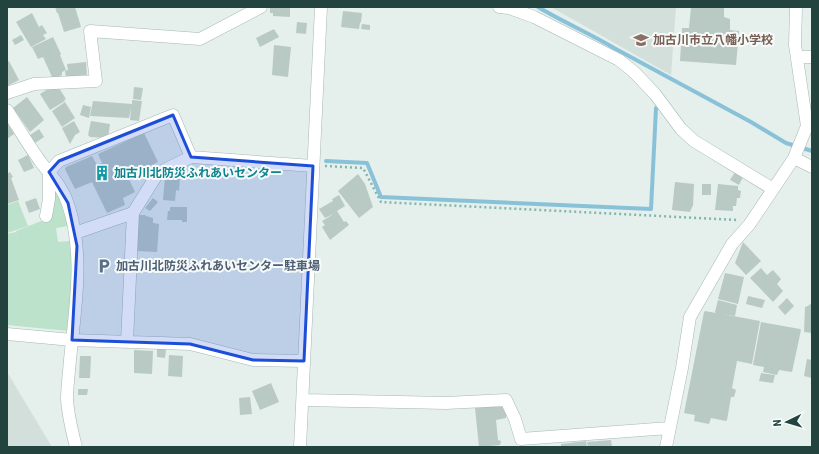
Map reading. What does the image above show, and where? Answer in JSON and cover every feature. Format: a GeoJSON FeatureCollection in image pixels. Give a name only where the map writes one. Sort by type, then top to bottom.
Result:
{"type":"FeatureCollection","features":[{"type":"Feature","properties":{"kind":"street"},"geometry":{"type":"LineString","coordinates":[[7,93],[34,84],[96,81],[90,31],[200,39],[261,7]]}},
{"type":"Feature","properties":{"kind":"street"},"geometry":{"type":"LineString","coordinates":[[300,447],[321,7]]}},
{"type":"Feature","properties":{"kind":"street"},"geometry":{"type":"LineString","coordinates":[[499,7],[509,8],[534,17],[619,60],[634,72],[650,89],[681,129],[690,137],[773,189]]}},
{"type":"Feature","properties":{"kind":"street"},"geometry":{"type":"LineString","coordinates":[[666,447],[682,368],[690,317],[732,244],[749,225],[794,158],[807,126],[795,45],[796,7]]}},
{"type":"Feature","properties":{"kind":"street"},"geometry":{"type":"LineString","coordinates":[[797,56],[812,57]]}},
{"type":"Feature","properties":{"kind":"street"},"geometry":{"type":"LineString","coordinates":[[7,110],[40,161],[63,192],[68,203],[75,233],[78,259],[67,398],[70,421],[76,447]]}},
{"type":"Feature","properties":{"kind":"street"},"geometry":{"type":"LineString","coordinates":[[46,216],[49,199],[49,172],[59,161],[173,115],[191,157]]}},
{"type":"Feature","properties":{"kind":"street"},"geometry":{"type":"LineString","coordinates":[[127,342],[133,213],[158,173],[191,157],[313,166]]}},
{"type":"Feature","properties":{"kind":"street"},"geometry":{"type":"LineString","coordinates":[[794,158],[812,167]]}},
{"type":"Feature","properties":{"kind":"street"},"geometry":{"type":"LineString","coordinates":[[75,233],[133,213]]}},
{"type":"Feature","properties":{"kind":"street"},"geometry":{"type":"LineString","coordinates":[[7,334],[72,340],[190,344],[253,360],[304,361]]}},
{"type":"Feature","properties":{"kind":"street"},"geometry":{"type":"LineString","coordinates":[[303,400],[446,403],[506,400],[515,419],[522,443],[669,428]]}},
{"type":"Feature","properties":{"kind":"path"},"geometry":{"type":"LineString","coordinates":[[313,166],[363,168],[381,202],[737,220],[749,225]]}},
{"type":"Feature","properties":{"kind":"highlighted area"},"geometry":{"type":"Polygon","coordinates":[[[173,115],[191,157],[313,166],[304,361],[253,360],[190,344],[72,340],[77,246],[68,203],[49,172],[59,161],[173,115]]]}},
{"type":"Feature","properties":{"kind":"shaded area","name":"加古川市立八幡小学校"},"geometry":{"type":"Polygon","coordinates":[[[551,7],[676,7],[671,75],[551,7]]]}},
{"type":"Feature","properties":{"kind":"shaded area"},"geometry":{"type":"Polygon","coordinates":[[[7,372],[52,447],[7,447],[7,372]]]}},
{"type":"Feature","properties":{"kind":"green space"},"geometry":{"type":"Polygon","coordinates":[[[54,189],[58,193],[68,226],[56,228],[58,242],[71,241],[73,264],[69,331],[7,325],[7,234],[16,232],[21,297],[16,231],[49,218],[54,189]]]}},
{"type":"Feature","properties":{"kind":"green space"},"geometry":{"type":"Polygon","coordinates":[[[18,201],[28,226],[7,233],[7,205],[18,201]]]}},
{"type":"Feature","properties":{"kind":"building"},"geometry":{"type":"Polygon","coordinates":[[[55,7],[75,7],[81,27],[64,32],[55,7]]]}},
{"type":"Feature","properties":{"kind":"building"},"geometry":{"type":"Polygon","coordinates":[[[270,7],[290,7],[290,17],[273,16],[273,13],[270,13],[270,7]]]}},
{"type":"Feature","properties":{"kind":"building"},"geometry":{"type":"Polygon","coordinates":[[[691,7],[724,7],[724,17],[730,19],[730,30],[739,31],[736,65],[680,61],[682,28],[689,28],[691,7]]]}},
{"type":"Feature","properties":{"kind":"building"},"geometry":{"type":"Polygon","coordinates":[[[343,11],[362,13],[359,29],[341,27],[343,11]]]}},
{"type":"Feature","properties":{"kind":"building"},"geometry":{"type":"Polygon","coordinates":[[[32,13],[39,27],[42,25],[47,33],[43,35],[46,39],[31,47],[16,22],[32,13]]]}},
{"type":"Feature","properties":{"kind":"building"},"geometry":{"type":"Polygon","coordinates":[[[297,22],[307,23],[306,34],[296,33],[297,22]]]}},
{"type":"Feature","properties":{"kind":"building"},"geometry":{"type":"Polygon","coordinates":[[[362,24],[370,25],[370,30],[361,29],[362,24]]]}},
{"type":"Feature","properties":{"kind":"building"},"geometry":{"type":"Polygon","coordinates":[[[274,29],[279,37],[260,47],[256,38],[274,29]]]}},
{"type":"Feature","properties":{"kind":"building"},"geometry":{"type":"Polygon","coordinates":[[[21,35],[24,40],[15,45],[12,40],[21,35]]]}},
{"type":"Feature","properties":{"kind":"building"},"geometry":{"type":"Polygon","coordinates":[[[53,37],[61,54],[60,55],[66,70],[62,72],[62,75],[55,79],[52,77],[43,57],[38,59],[32,47],[53,37]]]}},
{"type":"Feature","properties":{"kind":"building"},"geometry":{"type":"Polygon","coordinates":[[[274,45],[291,47],[288,77],[272,75],[274,45]]]}},
{"type":"Feature","properties":{"kind":"building"},"geometry":{"type":"Polygon","coordinates":[[[9,61],[19,80],[7,86],[7,62],[9,61]]]}},
{"type":"Feature","properties":{"kind":"building"},"geometry":{"type":"Polygon","coordinates":[[[86,62],[87,76],[66,78],[65,71],[68,70],[67,64],[86,62]]]}},
{"type":"Feature","properties":{"kind":"building"},"geometry":{"type":"Polygon","coordinates":[[[54,85],[57,90],[59,88],[66,99],[50,110],[40,94],[54,85]]]}},
{"type":"Feature","properties":{"kind":"building"},"geometry":{"type":"Polygon","coordinates":[[[134,87],[143,88],[141,100],[133,99],[134,87]]]}},
{"type":"Feature","properties":{"kind":"building"},"geometry":{"type":"Polygon","coordinates":[[[27,97],[44,120],[30,132],[13,108],[27,97]]]}},
{"type":"Feature","properties":{"kind":"building"},"geometry":{"type":"Polygon","coordinates":[[[132,100],[142,101],[139,121],[130,120],[131,108],[129,118],[90,116],[93,101],[132,104],[132,100]]]}},
{"type":"Feature","properties":{"kind":"building"},"geometry":{"type":"Polygon","coordinates":[[[65,102],[75,118],[62,127],[52,111],[65,102]]]}},
{"type":"Feature","properties":{"kind":"building"},"geometry":{"type":"Polygon","coordinates":[[[83,105],[91,107],[89,118],[80,115],[83,105]]]}},
{"type":"Feature","properties":{"kind":"building"},"geometry":{"type":"Polygon","coordinates":[[[74,121],[80,132],[75,135],[70,144],[62,128],[74,121]]]}},
{"type":"Feature","properties":{"kind":"building"},"geometry":{"type":"Polygon","coordinates":[[[91,121],[110,124],[108,138],[90,137],[88,135],[91,121]]]}},
{"type":"Feature","properties":{"kind":"building"},"geometry":{"type":"Polygon","coordinates":[[[8,124],[14,134],[7,139],[7,125],[8,124]]]}},
{"type":"Feature","properties":{"kind":"building"},"geometry":{"type":"Polygon","coordinates":[[[39,129],[44,137],[35,143],[30,135],[39,129]]]}},
{"type":"Feature","properties":{"kind":"building","name":"加古川北防災ふれあいセンター"},"geometry":{"type":"Polygon","coordinates":[[[144,133],[158,162],[128,177],[135,192],[123,198],[125,205],[107,213],[92,182],[75,189],[65,169],[66,167],[92,156],[97,165],[102,163],[98,154],[144,133]]]}},
{"type":"Feature","properties":{"kind":"building"},"geometry":{"type":"Polygon","coordinates":[[[28,155],[34,168],[24,172],[18,160],[28,155]]]}},
{"type":"Feature","properties":{"kind":"building"},"geometry":{"type":"Polygon","coordinates":[[[10,172],[13,177],[11,178],[19,200],[7,204],[7,174],[10,172]]]}},
{"type":"Feature","properties":{"kind":"building"},"geometry":{"type":"Polygon","coordinates":[[[735,172],[743,177],[739,185],[730,180],[735,172]]]}},
{"type":"Feature","properties":{"kind":"building"},"geometry":{"type":"Polygon","coordinates":[[[358,174],[365,184],[373,207],[359,218],[338,191],[358,174]]]}},
{"type":"Feature","properties":{"kind":"building"},"geometry":{"type":"Polygon","coordinates":[[[165,177],[180,178],[179,191],[176,190],[175,201],[163,200],[165,177]]]}},
{"type":"Feature","properties":{"kind":"building"},"geometry":{"type":"Polygon","coordinates":[[[675,182],[694,184],[693,206],[690,212],[672,210],[675,182]]]}},
{"type":"Feature","properties":{"kind":"building"},"geometry":{"type":"Polygon","coordinates":[[[702,184],[711,184],[711,195],[702,195],[702,184]]]}},
{"type":"Feature","properties":{"kind":"building"},"geometry":{"type":"Polygon","coordinates":[[[718,184],[738,186],[738,190],[741,191],[740,198],[737,198],[736,206],[733,206],[733,211],[715,210],[718,184]]]}},
{"type":"Feature","properties":{"kind":"building"},"geometry":{"type":"Polygon","coordinates":[[[339,195],[345,206],[337,211],[344,222],[346,221],[349,225],[330,240],[322,227],[325,225],[322,221],[334,214],[325,218],[319,209],[333,201],[332,199],[339,195]]]}},
{"type":"Feature","properties":{"kind":"building"},"geometry":{"type":"Polygon","coordinates":[[[36,198],[40,209],[29,213],[25,202],[36,198]]]}},
{"type":"Feature","properties":{"kind":"building"},"geometry":{"type":"Polygon","coordinates":[[[153,198],[158,202],[150,211],[145,208],[153,198]]]}},
{"type":"Feature","properties":{"kind":"building"},"geometry":{"type":"Polygon","coordinates":[[[170,207],[187,207],[187,222],[182,222],[182,220],[167,220],[170,207]]]}},
{"type":"Feature","properties":{"kind":"building"},"geometry":{"type":"Polygon","coordinates":[[[137,215],[145,215],[153,218],[153,223],[159,224],[157,252],[136,251],[137,215]]]}},
{"type":"Feature","properties":{"kind":"building"},"geometry":{"type":"Polygon","coordinates":[[[743,242],[761,261],[746,275],[735,263],[743,242]]]}},
{"type":"Feature","properties":{"kind":"building"},"geometry":{"type":"Polygon","coordinates":[[[761,268],[767,275],[773,270],[781,279],[777,284],[783,291],[773,302],[750,278],[761,268]]]}},
{"type":"Feature","properties":{"kind":"building"},"geometry":{"type":"Polygon","coordinates":[[[725,273],[744,277],[738,304],[718,299],[725,273]]]}},
{"type":"Feature","properties":{"kind":"building"},"geometry":{"type":"Polygon","coordinates":[[[748,296],[765,300],[762,308],[746,304],[748,296]]]}},
{"type":"Feature","properties":{"kind":"building"},"geometry":{"type":"Polygon","coordinates":[[[787,298],[794,306],[785,315],[778,307],[787,298]]]}},
{"type":"Feature","properties":{"kind":"building"},"geometry":{"type":"Polygon","coordinates":[[[718,300],[737,305],[735,316],[722,314],[760,321],[752,364],[737,361],[732,388],[736,390],[734,397],[731,397],[727,420],[711,418],[709,424],[694,421],[695,415],[684,413],[704,312],[716,313],[718,300]]]}},
{"type":"Feature","properties":{"kind":"building"},"geometry":{"type":"Polygon","coordinates":[[[810,304],[812,305],[812,333],[804,332],[805,307],[810,304]]]}},
{"type":"Feature","properties":{"kind":"building"},"geometry":{"type":"Polygon","coordinates":[[[761,322],[801,330],[792,372],[779,370],[777,375],[763,372],[764,367],[753,365],[761,322]]]}},
{"type":"Feature","properties":{"kind":"building"},"geometry":{"type":"Polygon","coordinates":[[[157,349],[166,349],[165,358],[157,357],[157,349]]]}},
{"type":"Feature","properties":{"kind":"building"},"geometry":{"type":"Polygon","coordinates":[[[134,350],[153,351],[152,374],[134,373],[134,350]]]}},
{"type":"Feature","properties":{"kind":"building"},"geometry":{"type":"Polygon","coordinates":[[[169,355],[183,356],[182,377],[168,376],[169,355]]]}},
{"type":"Feature","properties":{"kind":"building"},"geometry":{"type":"Polygon","coordinates":[[[80,356],[91,356],[90,378],[79,378],[80,356]]]}},
{"type":"Feature","properties":{"kind":"building"},"geometry":{"type":"Polygon","coordinates":[[[807,359],[812,360],[812,378],[804,376],[807,359]]]}},
{"type":"Feature","properties":{"kind":"building"},"geometry":{"type":"Polygon","coordinates":[[[761,373],[775,375],[773,383],[759,381],[761,373]]]}},
{"type":"Feature","properties":{"kind":"building"},"geometry":{"type":"Polygon","coordinates":[[[271,383],[279,402],[260,410],[252,391],[271,383]]]}},
{"type":"Feature","properties":{"kind":"building"},"geometry":{"type":"Polygon","coordinates":[[[78,389],[88,389],[87,395],[78,395],[78,389]]]}},
{"type":"Feature","properties":{"kind":"building"},"geometry":{"type":"Polygon","coordinates":[[[250,397],[252,414],[240,415],[239,398],[250,397]]]}},
{"type":"Feature","properties":{"kind":"building"},"geometry":{"type":"Polygon","coordinates":[[[495,406],[503,407],[504,411],[506,412],[506,418],[496,420],[498,440],[501,441],[500,445],[479,447],[475,408],[495,406]]]}},
{"type":"Feature","properties":{"kind":"building"},"geometry":{"type":"Polygon","coordinates":[[[611,440],[612,447],[588,447],[587,442],[611,440]]]}},
{"type":"Feature","properties":{"kind":"building"},"geometry":{"type":"Polygon","coordinates":[[[586,441],[587,447],[561,447],[561,444],[586,441]]]}},
{"type":"Feature","properties":{"kind":"waterway"},"geometry":{"type":"LineString","coordinates":[[538,7],[751,122],[786,143],[812,151]]}},
{"type":"Feature","properties":{"kind":"waterway"},"geometry":{"type":"LineString","coordinates":[[326,161],[367,163],[381,197],[651,209],[656,108]]}},
{"type":"Feature","properties":{"kind":"place","name":"加古川市立八幡小学校"},"geometry":{"type":"Point","coordinates":[641,40]}},
{"type":"Feature","properties":{"kind":"place","name":"加古川北防災ふれあいセンター"},"geometry":{"type":"Point","coordinates":[102,173]}},
{"type":"Feature","properties":{"kind":"place","name":"加古川北防災ふれあいセンター駐車場"},"geometry":{"type":"Point","coordinates":[104,266]}}]}
